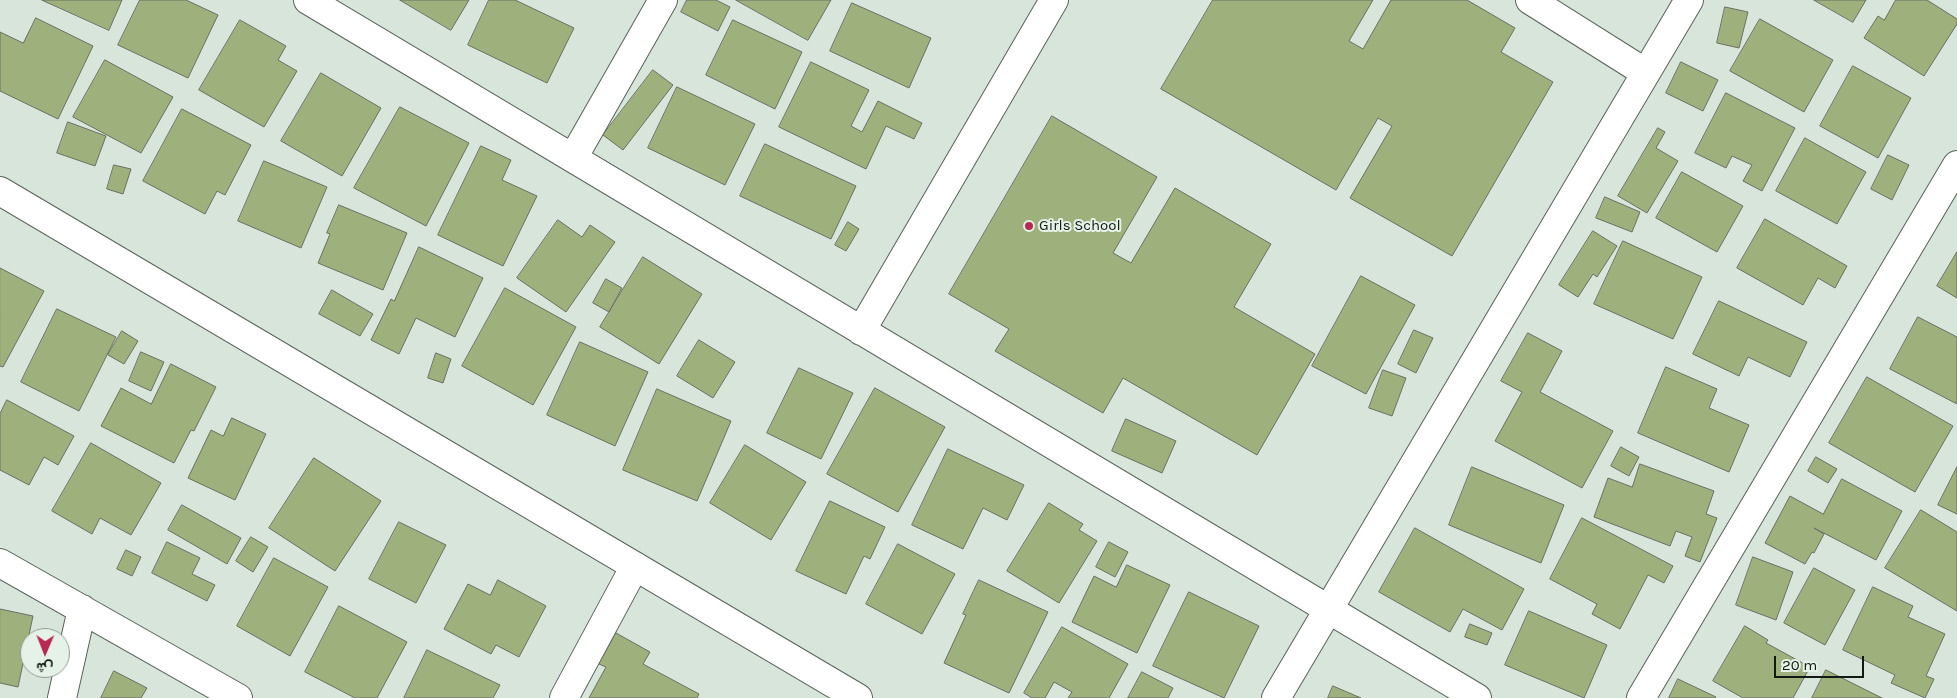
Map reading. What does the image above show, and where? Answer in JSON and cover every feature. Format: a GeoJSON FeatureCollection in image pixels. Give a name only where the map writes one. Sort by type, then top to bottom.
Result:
{"type":"FeatureCollection","features":[{"type":"Feature","properties":{"kind":"street"},"geometry":{"type":"LineString","coordinates":[[572,158],[663,0]]}},
{"type":"Feature","properties":{"kind":"street"},"geometry":{"type":"LineString","coordinates":[[862,330],[1054,0]]}},
{"type":"Feature","properties":{"kind":"street"},"geometry":{"type":"LineString","coordinates":[[1530,0],[1646,73]]}},
{"type":"Feature","properties":{"kind":"street"},"geometry":{"type":"LineString","coordinates":[[1276,698],[1327,608],[1689,0]]}},
{"type":"Feature","properties":{"kind":"street"},"geometry":{"type":"LineString","coordinates":[[314,1],[572,158],[1477,698]]}},
{"type":"Feature","properties":{"kind":"street"},"geometry":{"type":"LineString","coordinates":[[1641,698],[1957,165]]}},
{"type":"Feature","properties":{"kind":"street"},"geometry":{"type":"LineString","coordinates":[[0,191],[858,698]]}},
{"type":"Feature","properties":{"kind":"street"},"geometry":{"type":"LineString","coordinates":[[0,563],[238,698]]}},
{"type":"Feature","properties":{"kind":"street"},"geometry":{"type":"LineString","coordinates":[[564,698],[635,566]]}},
{"type":"Feature","properties":{"kind":"street"},"geometry":{"type":"LineString","coordinates":[[62,698],[82,609]]}},
{"type":"Feature","properties":{"kind":"building"},"geometry":{"type":"Polygon","coordinates":[[[42,0],[122,0],[109,30],[42,0]]]}},
{"type":"Feature","properties":{"kind":"building"},"geometry":{"type":"Polygon","coordinates":[[[140,0],[186,0],[218,15],[188,78],[118,45],[140,0]]]}},
{"type":"Feature","properties":{"kind":"building"},"geometry":{"type":"Polygon","coordinates":[[[400,0],[469,0],[451,30],[400,0]]]}},
{"type":"Feature","properties":{"kind":"building"},"geometry":{"type":"Polygon","coordinates":[[[489,0],[515,0],[574,28],[547,83],[468,45],[489,0]]]}},
{"type":"Feature","properties":{"kind":"building"},"geometry":{"type":"Polygon","coordinates":[[[687,0],[716,0],[730,7],[718,31],[681,12],[687,0]]]}},
{"type":"Feature","properties":{"kind":"building"},"geometry":{"type":"Polygon","coordinates":[[[736,0],[831,0],[808,40],[736,0]]]}},
{"type":"Feature","properties":{"kind":"building"},"geometry":{"type":"Polygon","coordinates":[[[1213,0],[1373,0],[1349,41],[1363,49],[1391,0],[1467,0],[1515,28],[1501,52],[1553,82],[1452,256],[1350,198],[1392,126],[1378,118],[1336,190],[1161,89],[1213,0]]]}},
{"type":"Feature","properties":{"kind":"building"},"geometry":{"type":"Polygon","coordinates":[[[1814,0],[1866,0],[1853,22],[1814,0]]]}},
{"type":"Feature","properties":{"kind":"building"},"geometry":{"type":"Polygon","coordinates":[[[1896,0],[1927,0],[1957,19],[1957,24],[1924,76],[1864,38],[1878,16],[1884,20],[1896,0]]]}},
{"type":"Feature","properties":{"kind":"building"},"geometry":{"type":"Polygon","coordinates":[[[852,3],[931,38],[909,88],[830,51],[852,3]]]}},
{"type":"Feature","properties":{"kind":"building"},"geometry":{"type":"Polygon","coordinates":[[[1725,7],[1748,12],[1739,48],[1717,43],[1725,7]]]}},
{"type":"Feature","properties":{"kind":"building"},"geometry":{"type":"Polygon","coordinates":[[[36,18],[93,46],[58,119],[0,91],[0,32],[23,43],[36,18]]]}},
{"type":"Feature","properties":{"kind":"building"},"geometry":{"type":"Polygon","coordinates":[[[1760,19],[1833,60],[1804,112],[1730,71],[1760,19]]]}},
{"type":"Feature","properties":{"kind":"building"},"geometry":{"type":"Polygon","coordinates":[[[240,20],[286,46],[278,60],[297,71],[264,127],[199,90],[240,20]]]}},
{"type":"Feature","properties":{"kind":"building"},"geometry":{"type":"Polygon","coordinates":[[[733,20],[802,52],[775,109],[706,75],[733,20]]]}},
{"type":"Feature","properties":{"kind":"building"},"geometry":{"type":"Polygon","coordinates":[[[105,60],[173,97],[141,153],[73,117],[105,60]]]}},
{"type":"Feature","properties":{"kind":"building"},"geometry":{"type":"Polygon","coordinates":[[[811,62],[869,90],[851,126],[862,132],[878,101],[922,123],[914,139],[886,126],[866,169],[779,127],[811,62]]]}},
{"type":"Feature","properties":{"kind":"building"},"geometry":{"type":"Polygon","coordinates":[[[1681,62],[1718,80],[1703,111],[1666,93],[1681,62]]]}},
{"type":"Feature","properties":{"kind":"building"},"geometry":{"type":"Polygon","coordinates":[[[1853,66],[1911,98],[1878,158],[1820,126],[1853,66]]]}},
{"type":"Feature","properties":{"kind":"building"},"geometry":{"type":"Polygon","coordinates":[[[653,70],[673,85],[623,150],[603,135],[653,70]]]}},
{"type":"Feature","properties":{"kind":"building"},"geometry":{"type":"Polygon","coordinates":[[[321,73],[381,108],[342,176],[281,141],[321,73]]]}},
{"type":"Feature","properties":{"kind":"building"},"geometry":{"type":"Polygon","coordinates":[[[677,87],[755,124],[725,185],[648,148],[677,87]]]}},
{"type":"Feature","properties":{"kind":"building"},"geometry":{"type":"Polygon","coordinates":[[[1726,93],[1795,128],[1762,191],[1743,181],[1752,165],[1732,156],[1726,168],[1695,153],[1726,93]]]}},
{"type":"Feature","properties":{"kind":"building"},"geometry":{"type":"Polygon","coordinates":[[[400,107],[469,143],[426,226],[354,188],[400,107]]]}},
{"type":"Feature","properties":{"kind":"building"},"geometry":{"type":"Polygon","coordinates":[[[182,109],[251,145],[225,195],[217,191],[205,214],[143,181],[182,109]]]}},
{"type":"Feature","properties":{"kind":"building"},"geometry":{"type":"Polygon","coordinates":[[[1052,116],[1157,177],[1113,253],[1131,263],[1175,188],[1271,244],[1234,307],[1315,354],[1257,455],[1123,378],[1103,413],[995,351],[1009,329],[949,294],[1052,116]]]}},
{"type":"Feature","properties":{"kind":"building"},"geometry":{"type":"Polygon","coordinates":[[[68,122],[106,136],[95,166],[57,153],[68,122]]]}},
{"type":"Feature","properties":{"kind":"building"},"geometry":{"type":"Polygon","coordinates":[[[1658,128],[1665,132],[1656,148],[1678,161],[1647,213],[1618,196],[1658,128]]]}},
{"type":"Feature","properties":{"kind":"building"},"geometry":{"type":"Polygon","coordinates":[[[1805,138],[1866,172],[1837,224],[1776,191],[1805,138]]]}},
{"type":"Feature","properties":{"kind":"building"},"geometry":{"type":"Polygon","coordinates":[[[765,144],[856,186],[831,239],[740,196],[765,144]]]}},
{"type":"Feature","properties":{"kind":"building"},"geometry":{"type":"Polygon","coordinates":[[[481,146],[511,160],[502,180],[537,196],[503,266],[438,235],[481,146]]]}},
{"type":"Feature","properties":{"kind":"building"},"geometry":{"type":"Polygon","coordinates":[[[1888,155],[1909,165],[1892,200],[1871,189],[1888,155]]]}},
{"type":"Feature","properties":{"kind":"building"},"geometry":{"type":"Polygon","coordinates":[[[264,161],[327,187],[301,248],[238,221],[264,161]]]}},
{"type":"Feature","properties":{"kind":"building"},"geometry":{"type":"Polygon","coordinates":[[[114,165],[131,169],[123,194],[107,189],[114,165]]]}},
{"type":"Feature","properties":{"kind":"building"},"geometry":{"type":"Polygon","coordinates":[[[1682,172],[1743,206],[1717,252],[1656,218],[1682,172]]]}},
{"type":"Feature","properties":{"kind":"building"},"geometry":{"type":"Polygon","coordinates":[[[1605,197],[1640,212],[1632,232],[1596,218],[1605,197]]]}},
{"type":"Feature","properties":{"kind":"building"},"geometry":{"type":"Polygon","coordinates":[[[339,205],[407,233],[383,290],[318,263],[330,234],[327,233],[339,205]]]}},
{"type":"Feature","properties":{"kind":"building"},"geometry":{"type":"Polygon","coordinates":[[[1765,219],[1847,266],[1835,288],[1818,278],[1803,305],[1737,268],[1765,219]]]}},
{"type":"Feature","properties":{"kind":"building"},"geometry":{"type":"Polygon","coordinates":[[[558,220],[582,237],[590,225],[615,242],[566,312],[517,278],[558,220]]]}},
{"type":"Feature","properties":{"kind":"building"},"geometry":{"type":"Polygon","coordinates":[[[848,222],[859,229],[846,251],[835,245],[848,222]]]}},
{"type":"Feature","properties":{"kind":"building"},"geometry":{"type":"Polygon","coordinates":[[[1593,231],[1617,246],[1597,277],[1593,274],[1578,297],[1559,285],[1593,231]]]}},
{"type":"Feature","properties":{"kind":"building"},"geometry":{"type":"Polygon","coordinates":[[[1623,241],[1702,277],[1673,339],[1594,304],[1623,241]]]}},
{"type":"Feature","properties":{"kind":"building"},"geometry":{"type":"Polygon","coordinates":[[[419,247],[483,278],[455,337],[416,318],[399,354],[371,340],[391,299],[394,301],[419,247]]]}},
{"type":"Feature","properties":{"kind":"building"},"geometry":{"type":"Polygon","coordinates":[[[1957,252],[1957,298],[1937,286],[1957,252]]]}},
{"type":"Feature","properties":{"kind":"building"},"geometry":{"type":"Polygon","coordinates":[[[643,257],[702,294],[659,364],[600,327],[643,257]]]}},
{"type":"Feature","properties":{"kind":"building"},"geometry":{"type":"Polygon","coordinates":[[[0,268],[44,291],[3,367],[0,366],[0,268]]]}},
{"type":"Feature","properties":{"kind":"building"},"geometry":{"type":"Polygon","coordinates":[[[1361,276],[1415,305],[1366,394],[1312,366],[1361,276]]]}},
{"type":"Feature","properties":{"kind":"building"},"geometry":{"type":"Polygon","coordinates":[[[606,279],[622,288],[609,312],[593,303],[606,279]]]}},
{"type":"Feature","properties":{"kind":"building"},"geometry":{"type":"Polygon","coordinates":[[[505,288],[576,327],[533,405],[462,366],[505,288]]]}},
{"type":"Feature","properties":{"kind":"building"},"geometry":{"type":"Polygon","coordinates":[[[332,290],[373,314],[360,336],[319,314],[332,290]]]}},
{"type":"Feature","properties":{"kind":"building"},"geometry":{"type":"Polygon","coordinates":[[[1719,301],[1807,342],[1790,377],[1748,357],[1739,376],[1693,354],[1719,301]]]}},
{"type":"Feature","properties":{"kind":"building"},"geometry":{"type":"Polygon","coordinates":[[[57,309],[116,337],[79,411],[21,382],[57,309]]]}},
{"type":"Feature","properties":{"kind":"building"},"geometry":{"type":"Polygon","coordinates":[[[1918,317],[1957,337],[1957,404],[1890,369],[1918,317]]]}},
{"type":"Feature","properties":{"kind":"building"},"geometry":{"type":"Polygon","coordinates":[[[1414,330],[1433,338],[1416,373],[1398,364],[1414,330]]]}},
{"type":"Feature","properties":{"kind":"building"},"geometry":{"type":"Polygon","coordinates":[[[122,331],[138,341],[124,364],[108,355],[122,331]]]}},
{"type":"Feature","properties":{"kind":"building"},"geometry":{"type":"Polygon","coordinates":[[[1528,333],[1562,351],[1540,392],[1613,431],[1582,488],[1495,441],[1522,392],[1501,381],[1528,333]]]}},
{"type":"Feature","properties":{"kind":"building"},"geometry":{"type":"Polygon","coordinates":[[[699,340],[735,362],[713,398],[677,376],[699,340]]]}},
{"type":"Feature","properties":{"kind":"building"},"geometry":{"type":"Polygon","coordinates":[[[580,342],[648,372],[615,446],[547,415],[580,342]]]}},
{"type":"Feature","properties":{"kind":"building"},"geometry":{"type":"Polygon","coordinates":[[[141,352],[164,362],[151,391],[129,381],[141,352]]]}},
{"type":"Feature","properties":{"kind":"building"},"geometry":{"type":"Polygon","coordinates":[[[436,353],[451,359],[443,383],[428,378],[436,353]]]}},
{"type":"Feature","properties":{"kind":"building"},"geometry":{"type":"Polygon","coordinates":[[[171,364],[216,387],[194,431],[191,430],[174,463],[101,426],[121,388],[151,404],[171,364]]]}},
{"type":"Feature","properties":{"kind":"building"},"geometry":{"type":"Polygon","coordinates":[[[1666,367],[1717,389],[1709,408],[1749,425],[1729,472],[1638,433],[1666,367]]]}},
{"type":"Feature","properties":{"kind":"building"},"geometry":{"type":"Polygon","coordinates":[[[799,368],[853,393],[821,459],[767,433],[799,368]]]}},
{"type":"Feature","properties":{"kind":"building"},"geometry":{"type":"Polygon","coordinates":[[[1383,370],[1406,378],[1392,416],[1369,408],[1383,370]]]}},
{"type":"Feature","properties":{"kind":"building"},"geometry":{"type":"Polygon","coordinates":[[[1867,377],[1953,426],[1915,492],[1829,443],[1867,377]]]}},
{"type":"Feature","properties":{"kind":"building"},"geometry":{"type":"Polygon","coordinates":[[[875,388],[945,427],[898,512],[827,474],[875,388]]]}},
{"type":"Feature","properties":{"kind":"building"},"geometry":{"type":"Polygon","coordinates":[[[657,389],[731,421],[697,501],[623,470],[657,389]]]}},
{"type":"Feature","properties":{"kind":"building"},"geometry":{"type":"Polygon","coordinates":[[[7,400],[74,436],[58,465],[44,457],[29,485],[0,470],[0,414],[7,400]]]}},
{"type":"Feature","properties":{"kind":"building"},"geometry":{"type":"Polygon","coordinates":[[[232,418],[266,434],[235,500],[188,478],[211,430],[223,436],[232,418]]]}},
{"type":"Feature","properties":{"kind":"building"},"geometry":{"type":"Polygon","coordinates":[[[1126,419],[1176,441],[1162,473],[1112,451],[1126,419]]]}},
{"type":"Feature","properties":{"kind":"building"},"geometry":{"type":"Polygon","coordinates":[[[91,443],[161,483],[131,535],[100,518],[92,534],[52,511],[91,443]]]}},
{"type":"Feature","properties":{"kind":"building"},"geometry":{"type":"Polygon","coordinates":[[[745,445],[806,482],[771,540],[710,503],[745,445]]]}},
{"type":"Feature","properties":{"kind":"building"},"geometry":{"type":"Polygon","coordinates":[[[1621,447],[1639,457],[1629,476],[1611,466],[1621,447]]]}},
{"type":"Feature","properties":{"kind":"building"},"geometry":{"type":"Polygon","coordinates":[[[948,449],[1024,485],[1007,520],[983,508],[963,549],[912,525],[948,449]]]}},
{"type":"Feature","properties":{"kind":"building"},"geometry":{"type":"Polygon","coordinates":[[[1816,457],[1837,469],[1828,483],[1808,471],[1816,457]]]}},
{"type":"Feature","properties":{"kind":"building"},"geometry":{"type":"Polygon","coordinates":[[[314,458],[381,501],[335,571],[269,528],[314,458]]]}},
{"type":"Feature","properties":{"kind":"building"},"geometry":{"type":"Polygon","coordinates":[[[1640,464],[1714,491],[1706,514],[1717,518],[1700,562],[1685,556],[1692,537],[1676,531],[1670,546],[1594,517],[1608,478],[1632,487],[1640,464]]]}},
{"type":"Feature","properties":{"kind":"building"},"geometry":{"type":"Polygon","coordinates":[[[1472,467],[1564,505],[1541,563],[1449,525],[1472,467]]]}},
{"type":"Feature","properties":{"kind":"building"},"geometry":{"type":"Polygon","coordinates":[[[1957,467],[1957,514],[1938,505],[1957,467]]]}},
{"type":"Feature","properties":{"kind":"building"},"geometry":{"type":"Polygon","coordinates":[[[1842,479],[1902,511],[1876,560],[1814,528],[1824,534],[1814,553],[1812,552],[1805,564],[1765,543],[1790,496],[1823,514],[1842,479]]]}},
{"type":"Feature","properties":{"kind":"building"},"geometry":{"type":"Polygon","coordinates":[[[830,501],[885,527],[870,559],[864,556],[846,594],[796,571],[830,501]]]}},
{"type":"Feature","properties":{"kind":"building"},"geometry":{"type":"Polygon","coordinates":[[[1049,503],[1083,524],[1079,530],[1097,541],[1059,603],[1007,571],[1049,503]]]}},
{"type":"Feature","properties":{"kind":"building"},"geometry":{"type":"Polygon","coordinates":[[[182,505],[241,538],[227,564],[168,530],[182,505]]]}},
{"type":"Feature","properties":{"kind":"building"},"geometry":{"type":"Polygon","coordinates":[[[1921,510],[1957,532],[1957,611],[1885,568],[1921,510]]]}},
{"type":"Feature","properties":{"kind":"building"},"geometry":{"type":"Polygon","coordinates":[[[1582,518],[1673,566],[1664,583],[1648,575],[1620,629],[1592,614],[1597,604],[1550,579],[1582,518]]]}},
{"type":"Feature","properties":{"kind":"building"},"geometry":{"type":"Polygon","coordinates":[[[399,522],[446,545],[416,603],[369,579],[399,522]]]}},
{"type":"Feature","properties":{"kind":"building"},"geometry":{"type":"Polygon","coordinates":[[[1415,528],[1524,589],[1502,630],[1463,609],[1450,632],[1379,592],[1415,528]]]}},
{"type":"Feature","properties":{"kind":"building"},"geometry":{"type":"Polygon","coordinates":[[[251,537],[268,547],[253,572],[236,561],[251,537]]]}},
{"type":"Feature","properties":{"kind":"building"},"geometry":{"type":"Polygon","coordinates":[[[167,542],[200,558],[192,574],[215,585],[207,601],[152,573],[167,542]]]}},
{"type":"Feature","properties":{"kind":"building"},"geometry":{"type":"Polygon","coordinates":[[[1109,542],[1128,552],[1115,577],[1096,567],[1109,542]]]}},
{"type":"Feature","properties":{"kind":"building"},"geometry":{"type":"Polygon","coordinates":[[[898,544],[955,574],[922,634],[866,604],[898,544]]]}},
{"type":"Feature","properties":{"kind":"building"},"geometry":{"type":"Polygon","coordinates":[[[126,550],[141,557],[132,576],[117,569],[126,550]]]}},
{"type":"Feature","properties":{"kind":"building"},"geometry":{"type":"Polygon","coordinates":[[[1753,557],[1793,572],[1776,620],[1736,605],[1753,557]]]}},
{"type":"Feature","properties":{"kind":"building"},"geometry":{"type":"Polygon","coordinates":[[[274,558],[328,587],[290,656],[237,626],[274,558]]]}},
{"type":"Feature","properties":{"kind":"building"},"geometry":{"type":"Polygon","coordinates":[[[1127,565],[1170,585],[1137,653],[1072,622],[1094,576],[1116,587],[1127,565]]]}},
{"type":"Feature","properties":{"kind":"building"},"geometry":{"type":"Polygon","coordinates":[[[1814,568],[1855,590],[1825,645],[1784,623],[1814,568]]]}},
{"type":"Feature","properties":{"kind":"building"},"geometry":{"type":"Polygon","coordinates":[[[498,580],[546,606],[519,657],[496,645],[491,654],[444,629],[468,584],[490,595],[498,580]]]}},
{"type":"Feature","properties":{"kind":"building"},"geometry":{"type":"Polygon","coordinates":[[[979,580],[1048,612],[1009,693],[944,663],[966,615],[963,614],[979,580]]]}},
{"type":"Feature","properties":{"kind":"building"},"geometry":{"type":"Polygon","coordinates":[[[1873,587],[1913,606],[1908,617],[1945,634],[1926,676],[1934,679],[1925,698],[1891,683],[1895,675],[1843,650],[1873,587]]]}},
{"type":"Feature","properties":{"kind":"building"},"geometry":{"type":"Polygon","coordinates":[[[1189,592],[1259,626],[1224,698],[1153,666],[1189,592]]]}},
{"type":"Feature","properties":{"kind":"building"},"geometry":{"type":"Polygon","coordinates":[[[339,606],[407,642],[377,698],[355,698],[305,672],[339,606]]]}},
{"type":"Feature","properties":{"kind":"building"},"geometry":{"type":"Polygon","coordinates":[[[0,609],[33,616],[30,628],[20,628],[20,678],[18,687],[0,683],[0,609]]]}},
{"type":"Feature","properties":{"kind":"building"},"geometry":{"type":"Polygon","coordinates":[[[1529,611],[1607,645],[1584,698],[1505,665],[1529,611]]]}},
{"type":"Feature","properties":{"kind":"building"},"geometry":{"type":"Polygon","coordinates":[[[1470,624],[1492,633],[1487,645],[1465,637],[1470,624]]]}},
{"type":"Feature","properties":{"kind":"building"},"geometry":{"type":"Polygon","coordinates":[[[1745,626],[1768,640],[1766,643],[1810,667],[1793,698],[1743,698],[1713,681],[1745,626]]]}},
{"type":"Feature","properties":{"kind":"building"},"geometry":{"type":"Polygon","coordinates":[[[1062,627],[1128,664],[1109,698],[1068,698],[1072,692],[1054,682],[1045,698],[1032,698],[1024,693],[1062,627]]]}},
{"type":"Feature","properties":{"kind":"building"},"geometry":{"type":"Polygon","coordinates":[[[616,633],[650,652],[643,664],[699,694],[697,698],[589,698],[606,667],[599,664],[616,633]]]}},
{"type":"Feature","properties":{"kind":"building"},"geometry":{"type":"Polygon","coordinates":[[[427,650],[500,685],[493,698],[404,698],[427,650]]]}},
{"type":"Feature","properties":{"kind":"building"},"geometry":{"type":"Polygon","coordinates":[[[1826,670],[1882,698],[1812,698],[1826,670]]]}},
{"type":"Feature","properties":{"kind":"building"},"geometry":{"type":"Polygon","coordinates":[[[114,671],[147,688],[141,698],[101,698],[114,671]]]}},
{"type":"Feature","properties":{"kind":"building"},"geometry":{"type":"Polygon","coordinates":[[[1142,672],[1173,688],[1168,698],[1128,698],[1142,672]]]}},
{"type":"Feature","properties":{"kind":"building"},"geometry":{"type":"Polygon","coordinates":[[[1678,679],[1716,697],[1669,698],[1678,679]]]}},
{"type":"Feature","properties":{"kind":"building"},"geometry":{"type":"Polygon","coordinates":[[[1333,686],[1361,698],[1328,698],[1333,686]]]}},
{"type":"Feature","properties":{"kind":"place","name":"Girls School"},"geometry":{"type":"Point","coordinates":[1029,226]}}]}
